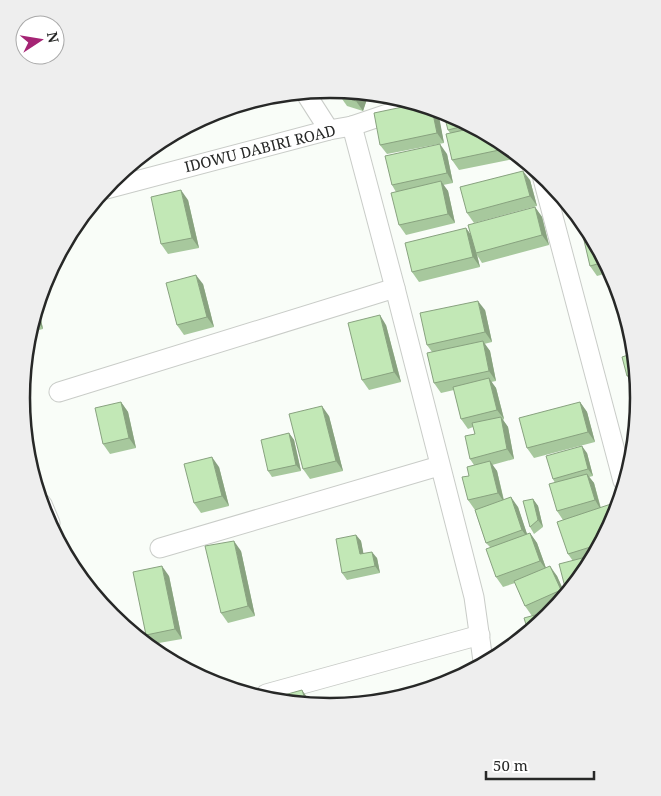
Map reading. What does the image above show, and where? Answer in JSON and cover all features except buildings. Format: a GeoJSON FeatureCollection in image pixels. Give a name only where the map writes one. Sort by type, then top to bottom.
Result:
{"type":"FeatureCollection","features":[{"type":"Feature","properties":{"kind":"street"},"geometry":{"type":"LineString","coordinates":[[309,98],[329,130]]}},
{"type":"Feature","properties":{"kind":"street","name":"IDOWU DABIRI ROAD"},"geometry":{"type":"LineString","coordinates":[[118,186],[329,130],[352,126],[406,108]]}},
{"type":"Feature","properties":{"kind":"street"},"geometry":{"type":"LineString","coordinates":[[352,126],[396,288],[439,466],[474,597],[483,657]]}},
{"type":"Feature","properties":{"kind":"street"},"geometry":{"type":"LineString","coordinates":[[546,189],[621,475]]}},
{"type":"Feature","properties":{"kind":"street"},"geometry":{"type":"LineString","coordinates":[[59,392],[396,288]]}},
{"type":"Feature","properties":{"kind":"street"},"geometry":{"type":"LineString","coordinates":[[160,548],[439,466]]}},
{"type":"Feature","properties":{"kind":"street"},"geometry":{"type":"LineString","coordinates":[[271,693],[480,635]]}}]}
